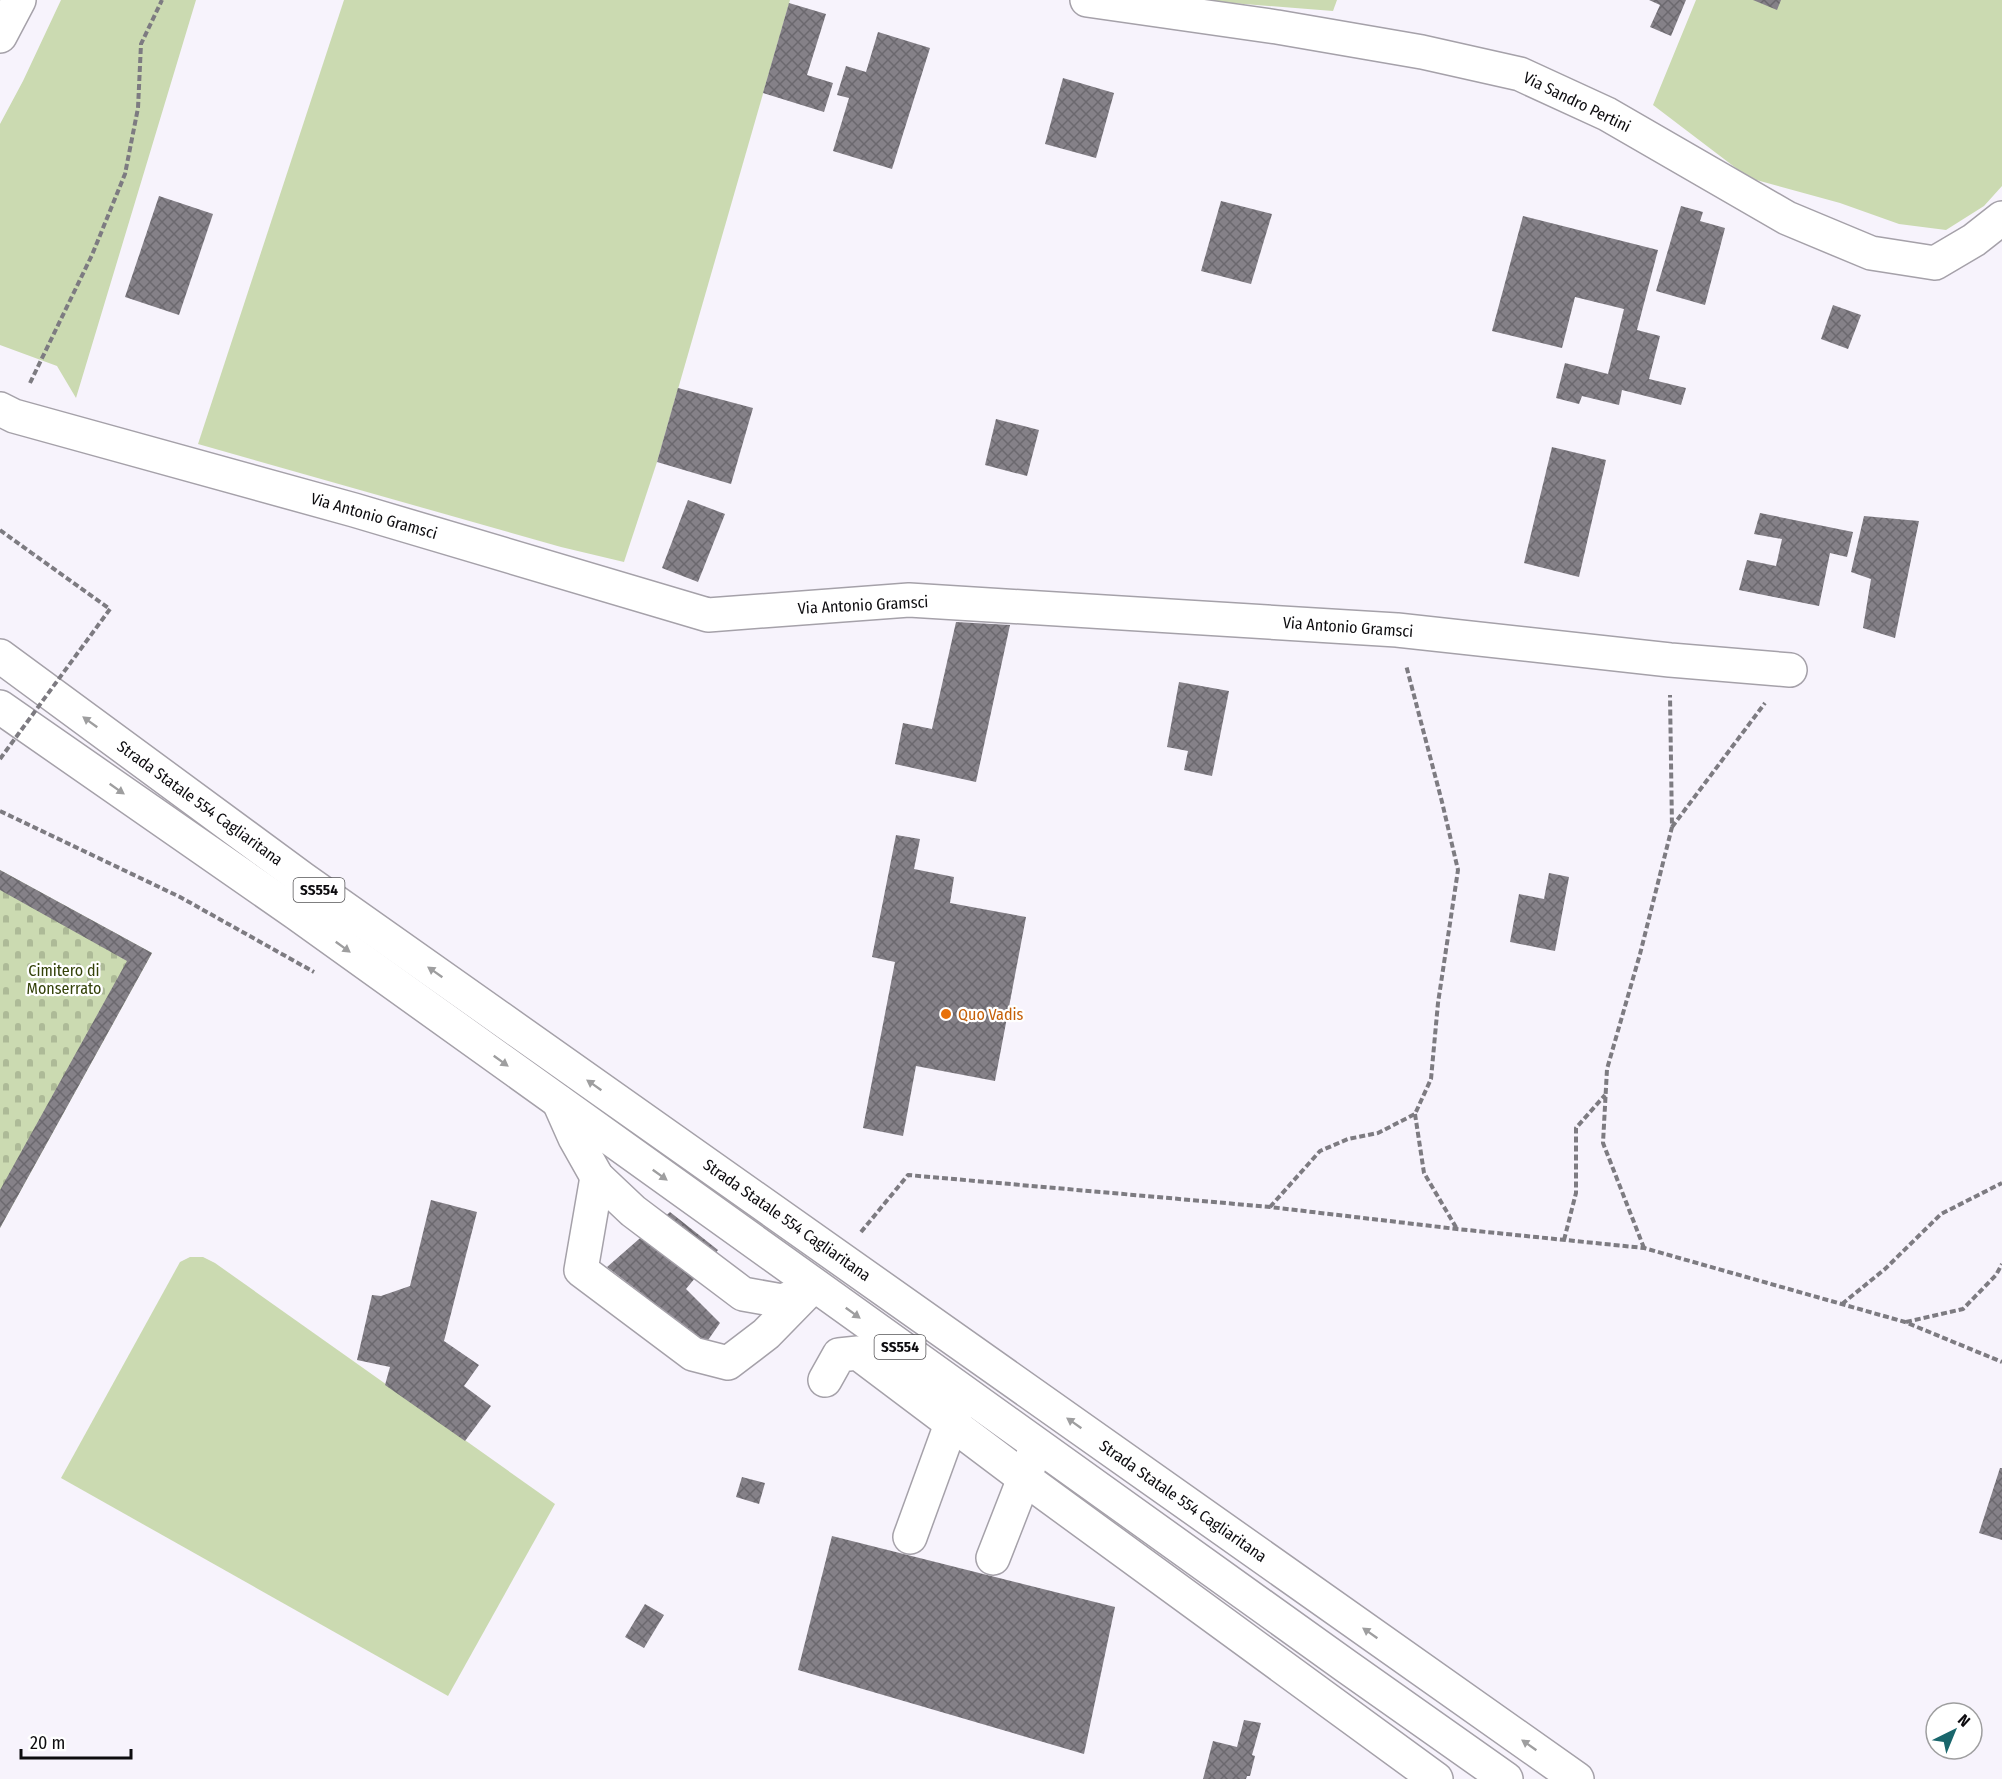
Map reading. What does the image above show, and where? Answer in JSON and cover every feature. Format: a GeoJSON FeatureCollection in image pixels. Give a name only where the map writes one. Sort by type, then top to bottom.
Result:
{"type":"FeatureCollection","features":[{"type":"Feature","properties":{"kind":"main road"},"geometry":{"type":"LineString","coordinates":[[0,36],[19,0]]}},
{"type":"Feature","properties":{"kind":"main road","name":"Via Sandro Pertini"},"geometry":{"type":"LineString","coordinates":[[1087,0],[1276,27],[1422,52],[1520,74],[1607,114],[1786,218],[1870,253],[1935,263],[1974,240],[2002,218]]}},
{"type":"Feature","properties":{"kind":"main road","name":"Via Antonio Gramsci"},"geometry":{"type":"LineString","coordinates":[[7,413],[354,510],[708,615],[909,600],[1397,630],[1670,660],[1790,670]]}},
{"type":"Feature","properties":{"kind":"main road","name":"Strada Statale 554 Cagliaritana"},"geometry":{"type":"LineString","coordinates":[[0,656],[312,886],[1577,1779]]}},
{"type":"Feature","properties":{"kind":"main road","name":"Strada Statale 554 Cagliaritana"},"geometry":{"type":"LineString","coordinates":[[0,707],[296,913],[815,1289],[1506,1779]]}},
{"type":"Feature","properties":{"kind":"main road"},"geometry":{"type":"LineString","coordinates":[[559,1102],[574,1138],[597,1177],[633,1211],[742,1294],[782,1301],[815,1289]]}},
{"type":"Feature","properties":{"kind":"main road"},"geometry":{"type":"LineString","coordinates":[[597,1177],[581,1270],[693,1354],[728,1363],[766,1334],[815,1289]]}},
{"type":"Feature","properties":{"kind":"main road"},"geometry":{"type":"LineString","coordinates":[[825,1380],[839,1355],[858,1353],[1024,1478],[1436,1779]]}},
{"type":"Feature","properties":{"kind":"main road"},"geometry":{"type":"LineString","coordinates":[[910,1537],[963,1392]]}},
{"type":"Feature","properties":{"kind":"main road"},"geometry":{"type":"LineString","coordinates":[[993,1558],[1036,1445]]}},
{"type":"Feature","properties":{"kind":"path"},"geometry":{"type":"LineString","coordinates":[[7,413],[92,255],[125,174],[138,108],[141,44],[162,0]]}},
{"type":"Feature","properties":{"kind":"path"},"geometry":{"type":"LineString","coordinates":[[0,530],[110,609],[0,759]]}},
{"type":"Feature","properties":{"kind":"path"},"geometry":{"type":"LineString","coordinates":[[1397,630],[1458,870],[1438,1003],[1431,1079],[1415,1114],[1424,1173],[1457,1229]]}},
{"type":"Feature","properties":{"kind":"path"},"geometry":{"type":"LineString","coordinates":[[1644,1248],[1603,1143],[1607,1069],[1640,954],[1672,827],[1670,660]]}},
{"type":"Feature","properties":{"kind":"path"},"geometry":{"type":"LineString","coordinates":[[1672,827],[1790,670]]}},
{"type":"Feature","properties":{"kind":"path"},"geometry":{"type":"LineString","coordinates":[[0,811],[180,897],[314,973]]}},
{"type":"Feature","properties":{"kind":"path"},"geometry":{"type":"LineString","coordinates":[[1564,1240],[1576,1193],[1576,1128],[1606,1094]]}},
{"type":"Feature","properties":{"kind":"path"},"geometry":{"type":"LineString","coordinates":[[1270,1207],[1320,1151],[1348,1139],[1378,1133],[1415,1114]]}},
{"type":"Feature","properties":{"kind":"path"},"geometry":{"type":"LineString","coordinates":[[840,1258],[908,1175],[1270,1207],[1644,1248],[1905,1322],[2002,1362]]}},
{"type":"Feature","properties":{"kind":"path"},"geometry":{"type":"LineString","coordinates":[[1841,1304],[1885,1269],[1941,1214],[2002,1183]]}},
{"type":"Feature","properties":{"kind":"path"},"geometry":{"type":"LineString","coordinates":[[1905,1322],[1963,1309],[1996,1275],[2002,1264]]}},
{"type":"Feature","properties":{"kind":"green space"},"geometry":{"type":"Polygon","coordinates":[[[61,0],[196,0],[76,398],[57,366],[0,345],[0,124],[61,0]]]}},
{"type":"Feature","properties":{"kind":"green space"},"geometry":{"type":"Polygon","coordinates":[[[344,0],[790,0],[657,462],[624,562],[561,547],[198,444],[344,0]]]}},
{"type":"Feature","properties":{"kind":"green space"},"geometry":{"type":"Polygon","coordinates":[[[1194,0],[1337,0],[1333,11],[1194,0]]]}},
{"type":"Feature","properties":{"kind":"green space"},"geometry":{"type":"Polygon","coordinates":[[[1696,0],[2002,0],[2002,186],[1984,206],[1946,230],[1899,224],[1840,203],[1749,178],[1653,105],[1696,0]]]}},
{"type":"Feature","properties":{"kind":"green space","name":"Cimitero di Monserrato"},"geometry":{"type":"Polygon","coordinates":[[[0,870],[152,953],[0,1228],[0,870]]]}},
{"type":"Feature","properties":{"kind":"green space"},"geometry":{"type":"Polygon","coordinates":[[[190,1257],[203,1257],[215,1263],[555,1504],[448,1696],[61,1478],[180,1262],[190,1257]]]}},
{"type":"Feature","properties":{"kind":"building"},"geometry":{"type":"Polygon","coordinates":[[[1649,0],[1686,0],[1671,36],[1650,27],[1660,5],[1649,0]]]}},
{"type":"Feature","properties":{"kind":"building"},"geometry":{"type":"Polygon","coordinates":[[[1753,0],[1781,0],[1777,10],[1753,0]]]}},
{"type":"Feature","properties":{"kind":"building"},"geometry":{"type":"Polygon","coordinates":[[[789,3],[826,14],[807,75],[833,83],[824,112],[763,93],[789,3]]]}},
{"type":"Feature","properties":{"kind":"building"},"geometry":{"type":"Polygon","coordinates":[[[878,32],[930,48],[892,169],[833,151],[849,98],[837,95],[846,66],[866,72],[878,32]]]}},
{"type":"Feature","properties":{"kind":"building"},"geometry":{"type":"Polygon","coordinates":[[[1063,78],[1114,93],[1096,158],[1045,144],[1063,78]]]}},
{"type":"Feature","properties":{"kind":"building"},"geometry":{"type":"Polygon","coordinates":[[[159,196],[213,214],[179,315],[125,297],[159,196]]]}},
{"type":"Feature","properties":{"kind":"building"},"geometry":{"type":"Polygon","coordinates":[[[1221,201],[1272,214],[1251,284],[1201,271],[1221,201]]]}},
{"type":"Feature","properties":{"kind":"building"},"geometry":{"type":"Polygon","coordinates":[[[1681,206],[1703,212],[1700,221],[1725,228],[1705,305],[1656,291],[1681,206]]]}},
{"type":"Feature","properties":{"kind":"building"},"geometry":{"type":"Polygon","coordinates":[[[1523,216],[1658,250],[1637,330],[1660,336],[1649,379],[1686,388],[1681,405],[1622,390],[1619,405],[1582,396],[1579,404],[1556,398],[1565,363],[1608,374],[1624,309],[1575,297],[1562,348],[1492,331],[1523,216]]]}},
{"type":"Feature","properties":{"kind":"building"},"geometry":{"type":"Polygon","coordinates":[[[1833,305],[1861,315],[1848,349],[1821,339],[1833,305]]]}},
{"type":"Feature","properties":{"kind":"building"},"geometry":{"type":"Polygon","coordinates":[[[678,388],[753,408],[731,484],[657,462],[678,388]]]}},
{"type":"Feature","properties":{"kind":"building"},"geometry":{"type":"Polygon","coordinates":[[[996,419],[1039,430],[1027,476],[985,465],[996,419]]]}},
{"type":"Feature","properties":{"kind":"building"},"geometry":{"type":"Polygon","coordinates":[[[1552,447],[1606,460],[1579,577],[1524,563],[1552,447]]]}},
{"type":"Feature","properties":{"kind":"building"},"geometry":{"type":"Polygon","coordinates":[[[688,500],[725,514],[698,582],[662,568],[688,500]]]}},
{"type":"Feature","properties":{"kind":"building"},"geometry":{"type":"Polygon","coordinates":[[[1760,513],[1853,532],[1847,557],[1830,553],[1819,606],[1739,590],[1747,560],[1776,566],[1782,539],[1754,534],[1760,513]]]}},
{"type":"Feature","properties":{"kind":"building"},"geometry":{"type":"Polygon","coordinates":[[[1864,516],[1919,521],[1895,638],[1863,628],[1871,579],[1851,572],[1864,516]]]}},
{"type":"Feature","properties":{"kind":"building"},"geometry":{"type":"Polygon","coordinates":[[[956,622],[1010,625],[976,782],[895,764],[903,723],[932,729],[956,622]]]}},
{"type":"Feature","properties":{"kind":"building"},"geometry":{"type":"Polygon","coordinates":[[[1179,682],[1229,691],[1212,776],[1184,770],[1188,751],[1167,747],[1179,682]]]}},
{"type":"Feature","properties":{"kind":"building","name":"Quo Vadis"},"geometry":{"type":"Polygon","coordinates":[[[896,835],[920,839],[914,869],[954,877],[950,903],[1026,917],[995,1081],[916,1066],[903,1136],[863,1128],[895,962],[872,957],[896,835]]]}},
{"type":"Feature","properties":{"kind":"building"},"geometry":{"type":"Polygon","coordinates":[[[0,870],[152,953],[0,1228],[0,1190],[127,961],[0,890],[0,870]]]}},
{"type":"Feature","properties":{"kind":"building"},"geometry":{"type":"Polygon","coordinates":[[[1549,873],[1569,877],[1555,951],[1510,942],[1519,894],[1544,899],[1549,873]]]}},
{"type":"Feature","properties":{"kind":"building"},"geometry":{"type":"Polygon","coordinates":[[[431,1200],[477,1212],[444,1341],[479,1365],[464,1386],[491,1406],[465,1441],[385,1385],[390,1367],[357,1360],[372,1295],[381,1296],[410,1286],[431,1200]]]}},
{"type":"Feature","properties":{"kind":"building"},"geometry":{"type":"Polygon","coordinates":[[[670,1212],[718,1250],[686,1289],[720,1323],[706,1343],[607,1267],[670,1212]]]}},
{"type":"Feature","properties":{"kind":"building"},"geometry":{"type":"Polygon","coordinates":[[[2000,1468],[2002,1468],[2002,1540],[1979,1533],[2000,1468]]]}},
{"type":"Feature","properties":{"kind":"building"},"geometry":{"type":"Polygon","coordinates":[[[742,1477],[765,1483],[759,1504],[736,1497],[742,1477]]]}},
{"type":"Feature","properties":{"kind":"building"},"geometry":{"type":"Polygon","coordinates":[[[832,1536],[1115,1607],[1084,1754],[798,1670],[832,1536]]]}},
{"type":"Feature","properties":{"kind":"building"},"geometry":{"type":"Polygon","coordinates":[[[645,1604],[664,1615],[644,1648],[625,1637],[645,1604]]]}},
{"type":"Feature","properties":{"kind":"building"},"geometry":{"type":"Polygon","coordinates":[[[1244,1720],[1261,1723],[1252,1755],[1255,1756],[1250,1776],[1246,1779],[1203,1779],[1213,1741],[1237,1747],[1244,1720]]]}},
{"type":"Feature","properties":{"kind":"place","name":"Quo Vadis"},"geometry":{"type":"Point","coordinates":[946,1014]}}]}
